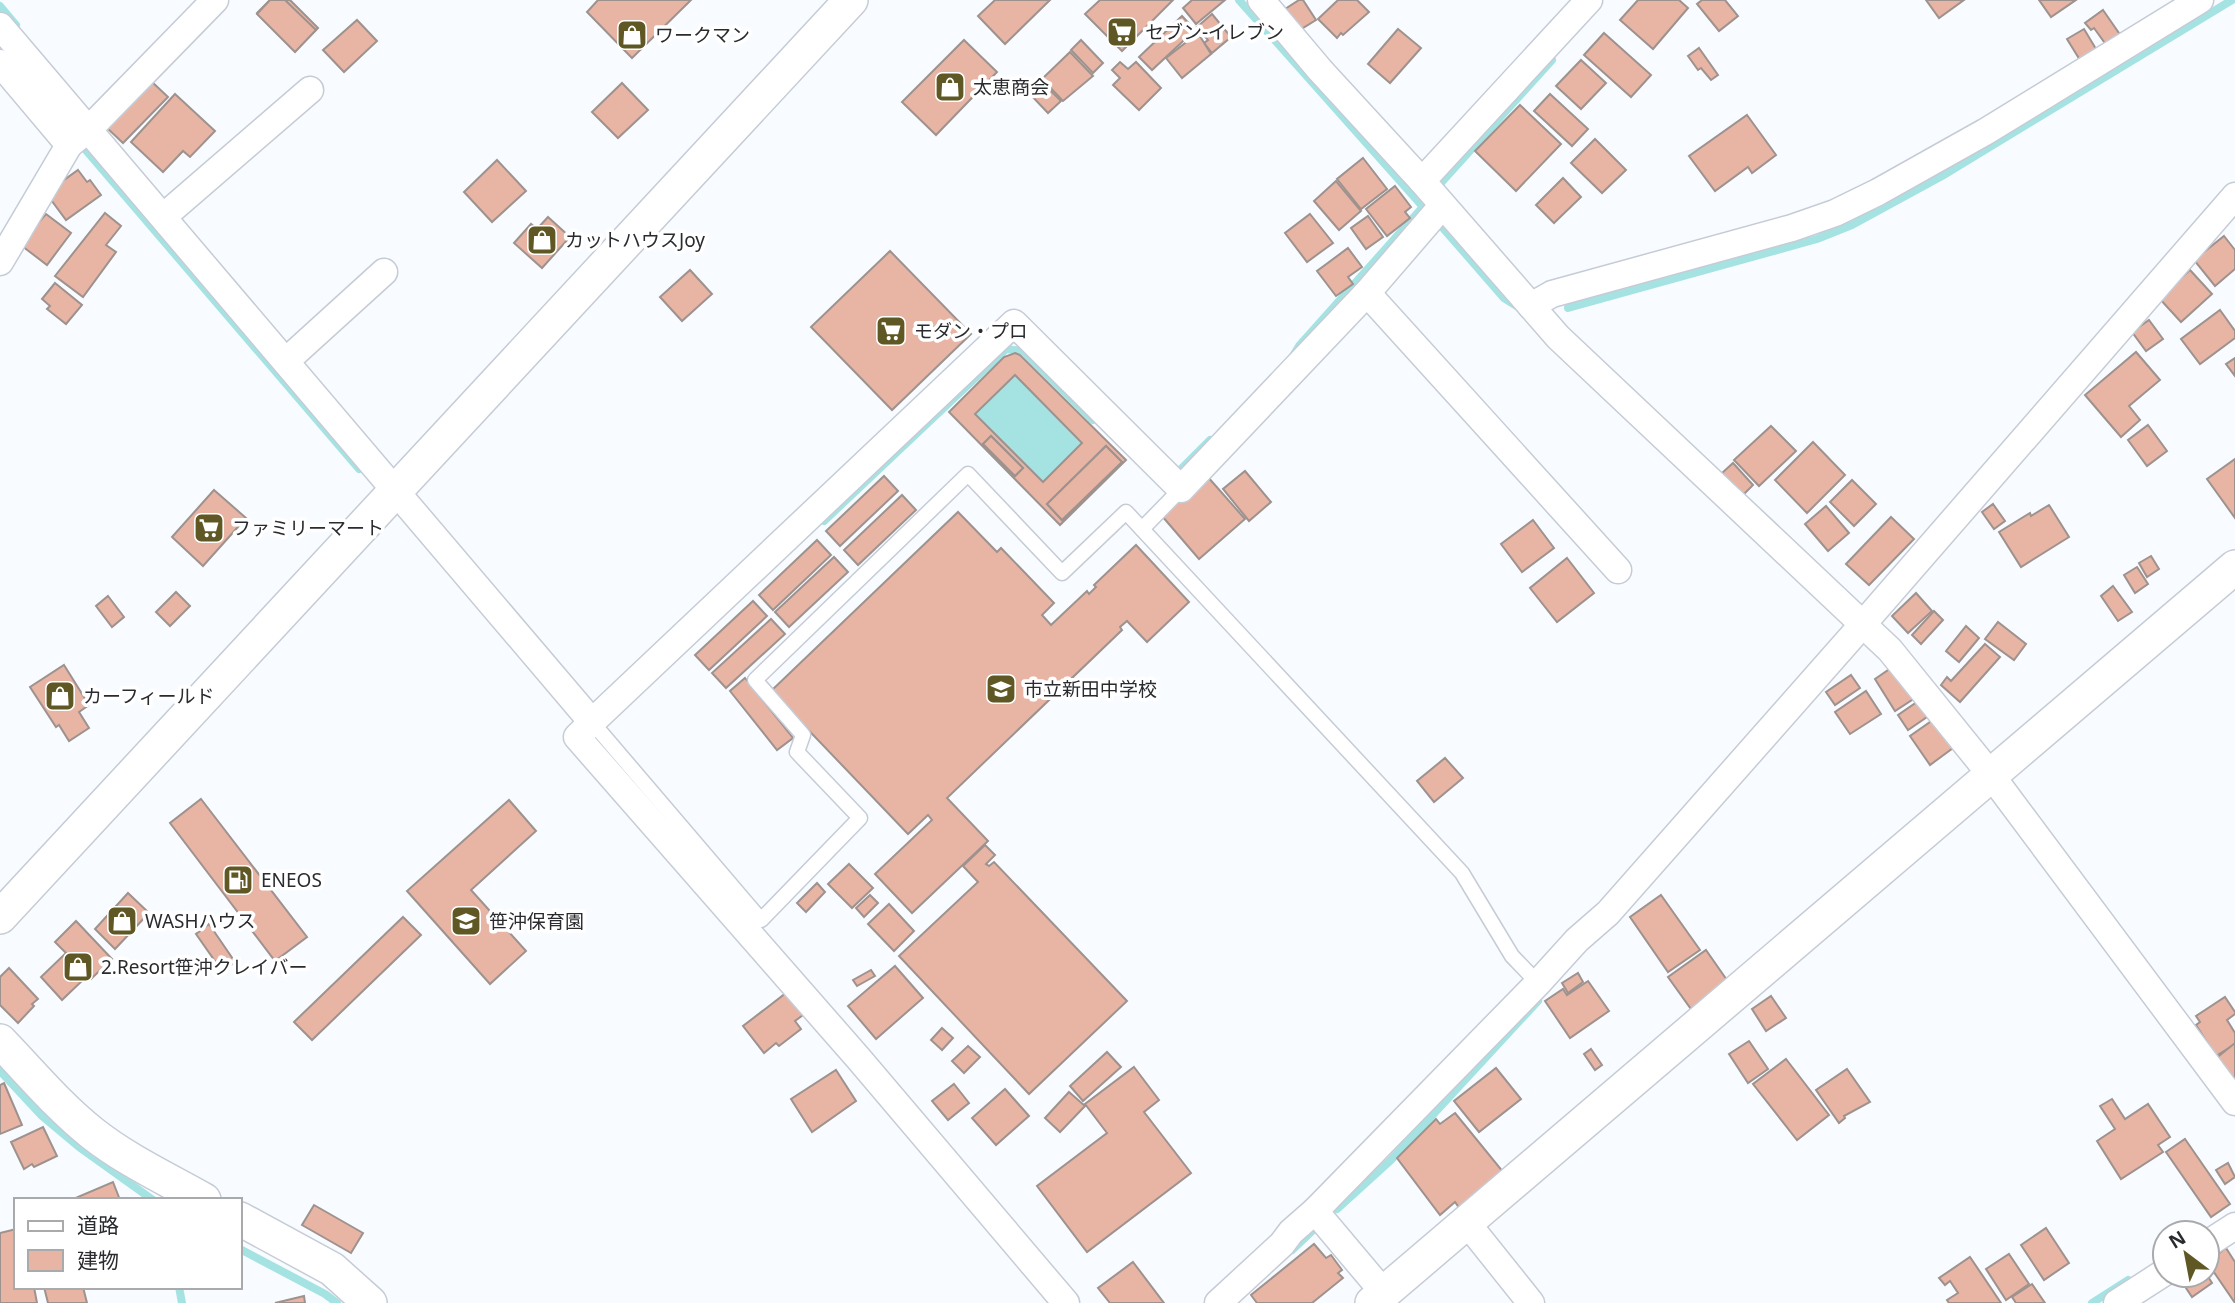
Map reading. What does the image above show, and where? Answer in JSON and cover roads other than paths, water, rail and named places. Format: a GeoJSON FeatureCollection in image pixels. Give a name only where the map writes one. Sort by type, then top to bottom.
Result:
{"type":"FeatureCollection","features":[{"type":"Feature","properties":{"kind":"street"},"geometry":{"type":"LineString","coordinates":[[0,262],[77,138],[215,0]]}},
{"type":"Feature","properties":{"kind":"street"},"geometry":{"type":"LineString","coordinates":[[0,917],[851,0]]}},
{"type":"Feature","properties":{"kind":"street"},"geometry":{"type":"LineString","coordinates":[[1261,0],[1320,70],[1559,337],[1868,627],[1991,775],[2235,1102]]}},
{"type":"Feature","properties":{"kind":"street"},"geometry":{"type":"LineString","coordinates":[[1422,181],[1589,0]]}},
{"type":"Feature","properties":{"kind":"street"},"geometry":{"type":"LineString","coordinates":[[1531,306],[1552,294],[1792,228],[1835,213],[1985,132],[2200,0]]}},
{"type":"Feature","properties":{"kind":"street"},"geometry":{"type":"LineString","coordinates":[[0,26],[77,138]]}},
{"type":"Feature","properties":{"kind":"street"},"geometry":{"type":"LineString","coordinates":[[0,63],[163,217],[396,493],[599,715]]}},
{"type":"Feature","properties":{"kind":"street"},"geometry":{"type":"LineString","coordinates":[[163,217],[310,90]]}},
{"type":"Feature","properties":{"kind":"street"},"geometry":{"type":"LineString","coordinates":[[1217,1303],[1282,1244],[1290,1232],[1315,1211],[1577,940],[1608,913],[1868,627],[2235,196]]}},
{"type":"Feature","properties":{"kind":"street"},"geometry":{"type":"LineString","coordinates":[[1066,1303],[867,1068],[577,737],[1014,323],[1174,482],[1367,293],[1442,206]]}},
{"type":"Feature","properties":{"kind":"street"},"geometry":{"type":"LineString","coordinates":[[286,360],[384,272]]}},
{"type":"Feature","properties":{"kind":"street"},"geometry":{"type":"LineString","coordinates":[[1367,293],[1618,570]]}},
{"type":"Feature","properties":{"kind":"street"},"geometry":{"type":"LineString","coordinates":[[1315,1211],[1378,1298],[1472,1229],[1991,775],[2235,567]]}},
{"type":"Feature","properties":{"kind":"street"},"geometry":{"type":"LineString","coordinates":[[0,1041],[57,1101],[93,1133],[138,1164],[200,1198]]}},
{"type":"Feature","properties":{"kind":"street"},"geometry":{"type":"LineString","coordinates":[[242,1220],[331,1269],[370,1303]]}},
{"type":"Feature","properties":{"kind":"street"},"geometry":{"type":"LineString","coordinates":[[1472,1229],[1531,1303]]}},
{"type":"Feature","properties":{"kind":"street"},"geometry":{"type":"LineString","coordinates":[[2117,1303],[2151,1281]]}},
{"type":"Feature","properties":{"kind":"lane"},"geometry":{"type":"LineString","coordinates":[[599,715],[761,920],[860,818],[797,752],[803,735],[755,680],[968,474],[1062,573],[1126,512],[1462,873],[1512,956],[1538,983]]}},
{"type":"Feature","properties":{"kind":"lane"},"geometry":{"type":"LineString","coordinates":[[1142,530],[1174,482]]}},
{"type":"Feature","properties":{"kind":"water"},"geometry":{"type":"Polygon","coordinates":[[[1015,375],[1082,443],[1043,482],[975,414],[1015,375]]]}},
{"type":"Feature","properties":{"kind":"waterway"},"geometry":{"type":"LineString","coordinates":[[1239,0],[1425,209]]}},
{"type":"Feature","properties":{"kind":"waterway"},"geometry":{"type":"LineString","coordinates":[[1568,308],[1817,239],[1852,225],[1942,176],[2232,0]]}},
{"type":"Feature","properties":{"kind":"waterway"},"geometry":{"type":"LineString","coordinates":[[0,6],[16,25]]}},
{"type":"Feature","properties":{"kind":"waterway"},"geometry":{"type":"LineString","coordinates":[[1439,185],[1552,60]]}},
{"type":"Feature","properties":{"kind":"waterway"},"geometry":{"type":"LineString","coordinates":[[78,141],[359,469]]}},
{"type":"Feature","properties":{"kind":"waterway"},"geometry":{"type":"LineString","coordinates":[[1293,356],[1423,207]]}},
{"type":"Feature","properties":{"kind":"waterway"},"geometry":{"type":"LineString","coordinates":[[1443,228],[1504,298],[1520,308]]}},
{"type":"Feature","properties":{"kind":"waterway"},"geometry":{"type":"LineString","coordinates":[[824,521],[1006,349],[1023,351],[1093,420]]}},
{"type":"Feature","properties":{"kind":"waterway"},"geometry":{"type":"LineString","coordinates":[[1175,475],[1210,440]]}},
{"type":"Feature","properties":{"kind":"waterway"},"geometry":{"type":"LineString","coordinates":[[1337,1209],[1391,1160],[1538,1001]]}},
{"type":"Feature","properties":{"kind":"waterway"},"geometry":{"type":"LineString","coordinates":[[0,1071],[42,1116],[79,1147],[150,1198]]}},
{"type":"Feature","properties":{"kind":"waterway"},"geometry":{"type":"LineString","coordinates":[[1292,1250],[1313,1230]]}},
{"type":"Feature","properties":{"kind":"waterway"},"geometry":{"type":"LineString","coordinates":[[242,1250],[337,1303]]}},
{"type":"Feature","properties":{"kind":"waterway"},"geometry":{"type":"LineString","coordinates":[[2092,1303],[2128,1280]]}},
{"type":"Feature","properties":{"kind":"waterway"},"geometry":{"type":"LineString","coordinates":[[179,1289],[182,1303]]}},
{"type":"Feature","properties":{"kind":"place","name":"セブン-イレブン"},"geometry":{"type":"Point","coordinates":[1122,32]}},
{"type":"Feature","properties":{"kind":"place","name":"ワークマン"},"geometry":{"type":"Point","coordinates":[632,35]}},
{"type":"Feature","properties":{"kind":"place","name":"太恵商会"},"geometry":{"type":"Point","coordinates":[950,87]}},
{"type":"Feature","properties":{"kind":"place","name":"カットハウスJoy"},"geometry":{"type":"Point","coordinates":[542,240]}},
{"type":"Feature","properties":{"kind":"place","name":"モダン・プロ"},"geometry":{"type":"Point","coordinates":[891,331]}},
{"type":"Feature","properties":{"kind":"place","name":"ファミリーマート"},"geometry":{"type":"Point","coordinates":[209,528]}},
{"type":"Feature","properties":{"kind":"place","name":"市立新田中学校"},"geometry":{"type":"Point","coordinates":[1001,689]}},
{"type":"Feature","properties":{"kind":"place","name":"カーフィールド"},"geometry":{"type":"Point","coordinates":[60,696]}},
{"type":"Feature","properties":{"kind":"place","name":"ENEOS"},"geometry":{"type":"Point","coordinates":[238,880]}},
{"type":"Feature","properties":{"kind":"place","name":"WASHハウス"},"geometry":{"type":"Point","coordinates":[122,921]}},
{"type":"Feature","properties":{"kind":"place","name":"笹沖保育園"},"geometry":{"type":"Point","coordinates":[466,921]}},
{"type":"Feature","properties":{"kind":"place","name":"2.Resort笹沖クレイバー"},"geometry":{"type":"Point","coordinates":[78,967]}}]}
